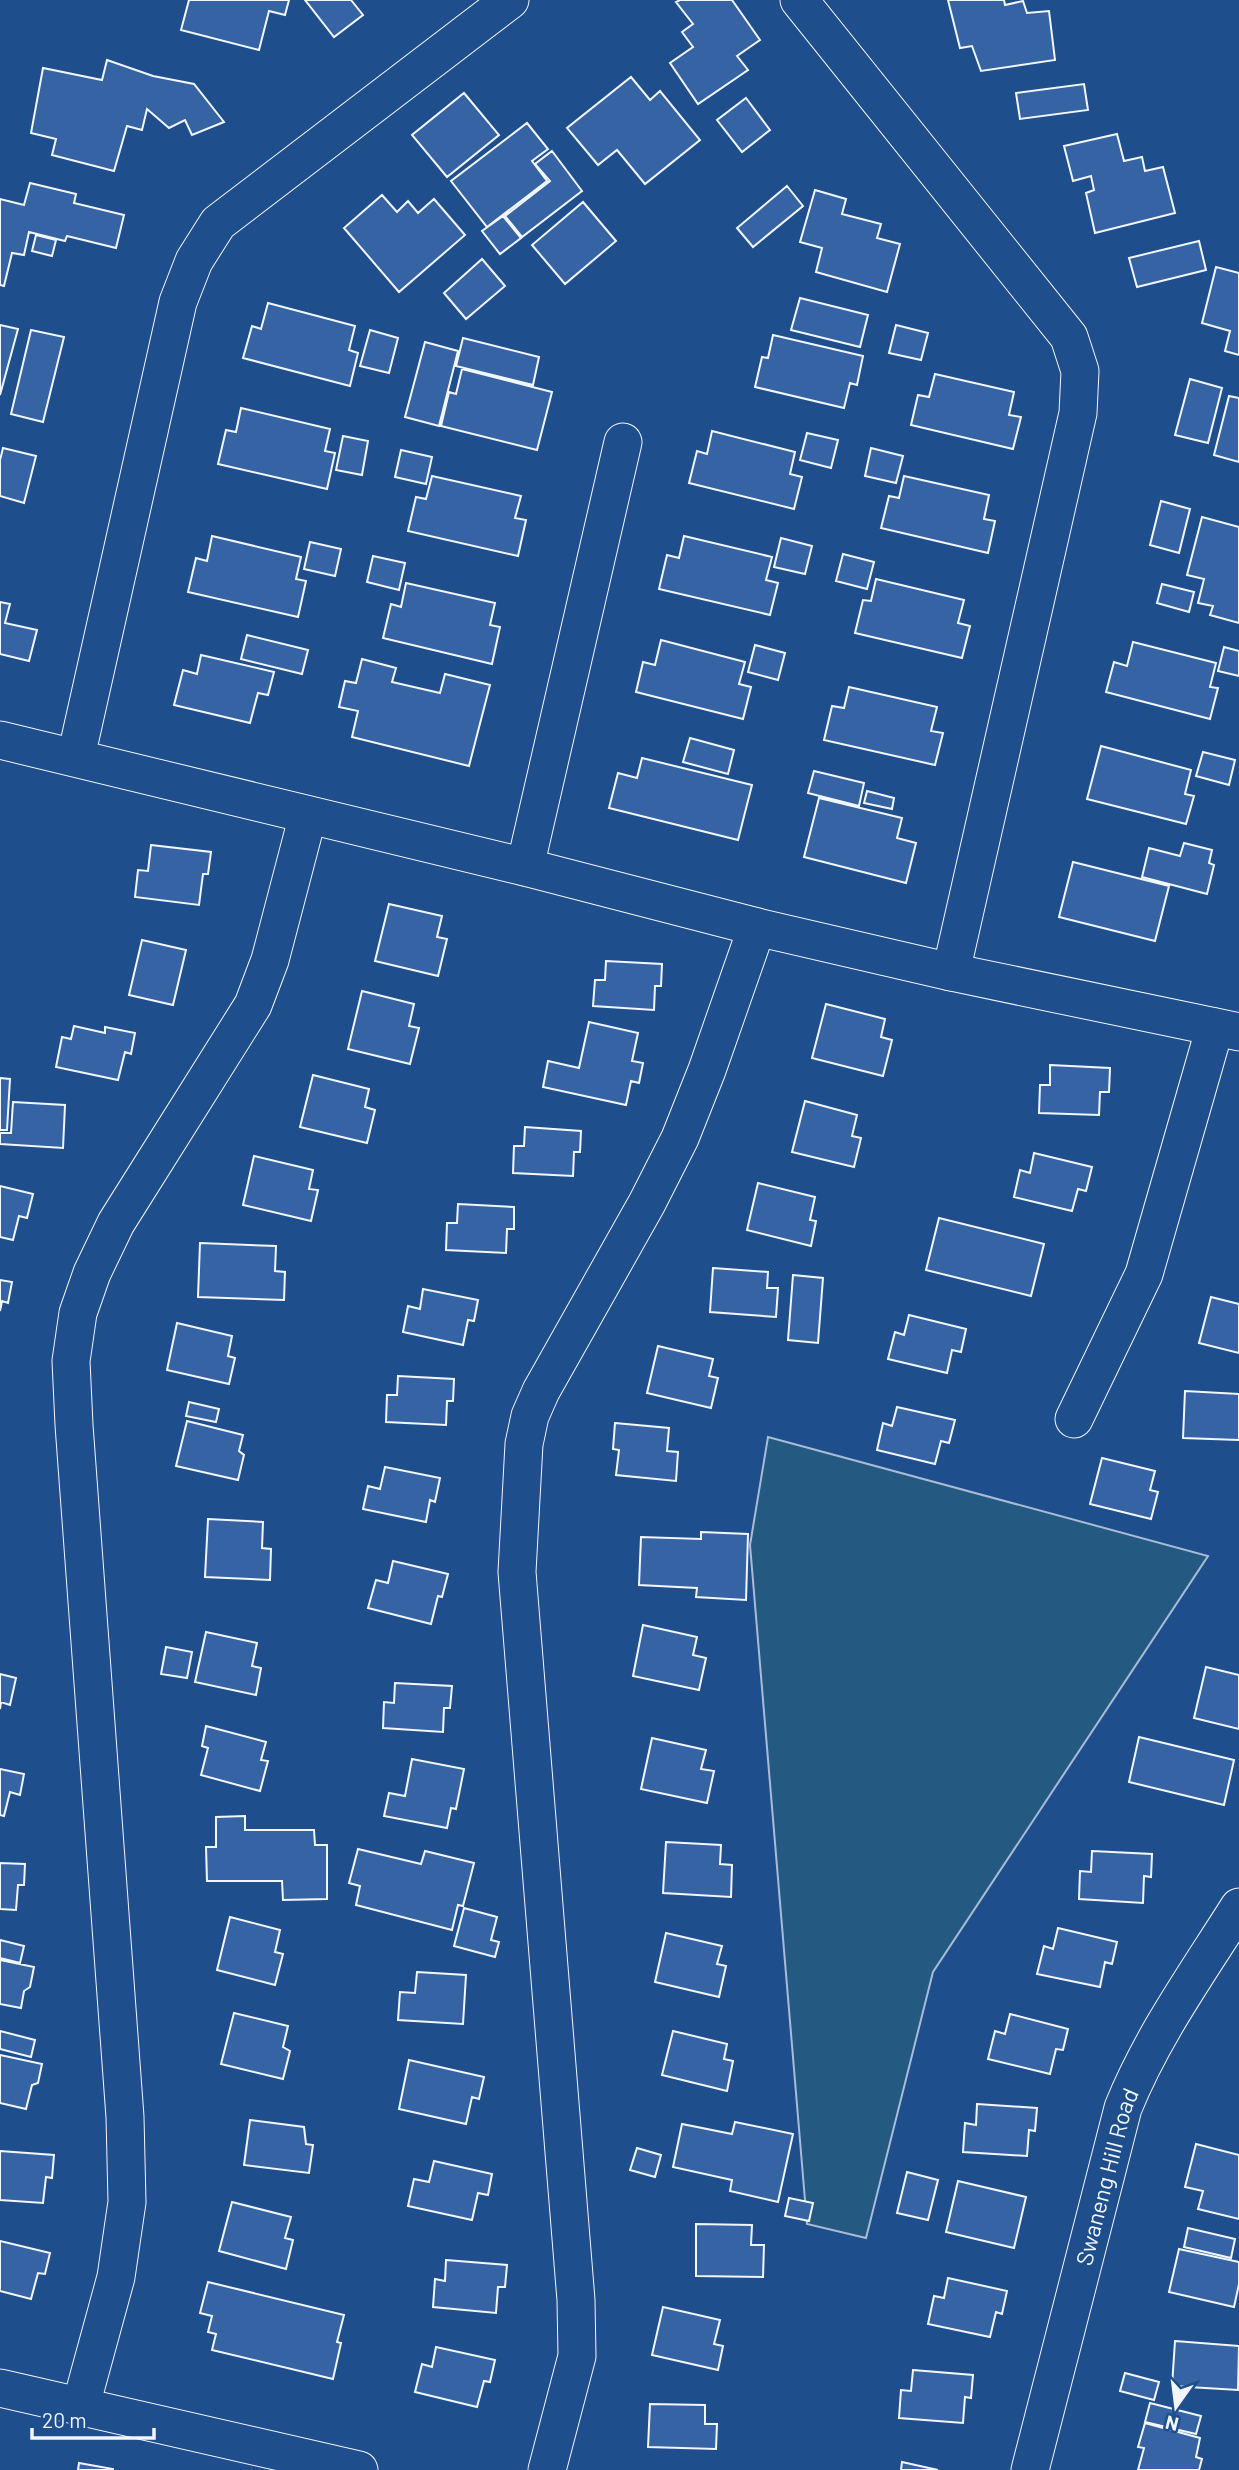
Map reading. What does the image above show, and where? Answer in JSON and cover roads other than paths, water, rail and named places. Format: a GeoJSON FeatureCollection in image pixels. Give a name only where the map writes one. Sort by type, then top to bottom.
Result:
{"type":"FeatureCollection","features":[{"type":"Feature","properties":{"kind":"street"},"geometry":{"type":"LineString","coordinates":[[76,757],[178,302],[194,261],[218,223],[510,0]]}},
{"type":"Feature","properties":{"kind":"street"},"geometry":{"type":"LineString","coordinates":[[799,0],[1069,337],[1080,372],[1078,413],[951,972]]}},
{"type":"Feature","properties":{"kind":"street"},"geometry":{"type":"LineString","coordinates":[[525,867],[623,442]]}},
{"type":"Feature","properties":{"kind":"street"},"geometry":{"type":"LineString","coordinates":[[0,740],[951,972],[1227,1029],[1144,1273],[1074,1419]]}},
{"type":"Feature","properties":{"kind":"street"},"geometry":{"type":"LineString","coordinates":[[81,2405],[116,2277],[127,2202],[125,2117],[71,1361],[78,1313],[92,1273],[116,1223],[253,1004],[270,960],[307,815]]}},
{"type":"Feature","properties":{"kind":"street"},"geometry":{"type":"LineString","coordinates":[[547,2470],[577,2356],[576,2300],[517,1572],[524,1444],[530,1416],[541,1391],[647,1203],[680,1138],[708,1070],[757,926]]}},
{"type":"Feature","properties":{"kind":"street","name":"Swaneng Hill Road"},"geometry":{"type":"LineString","coordinates":[[1030,2470],[1123,2108],[1154,2041],[1239,1907]]}},
{"type":"Feature","properties":{"kind":"street"},"geometry":{"type":"LineString","coordinates":[[0,2388],[359,2470]]}}]}
